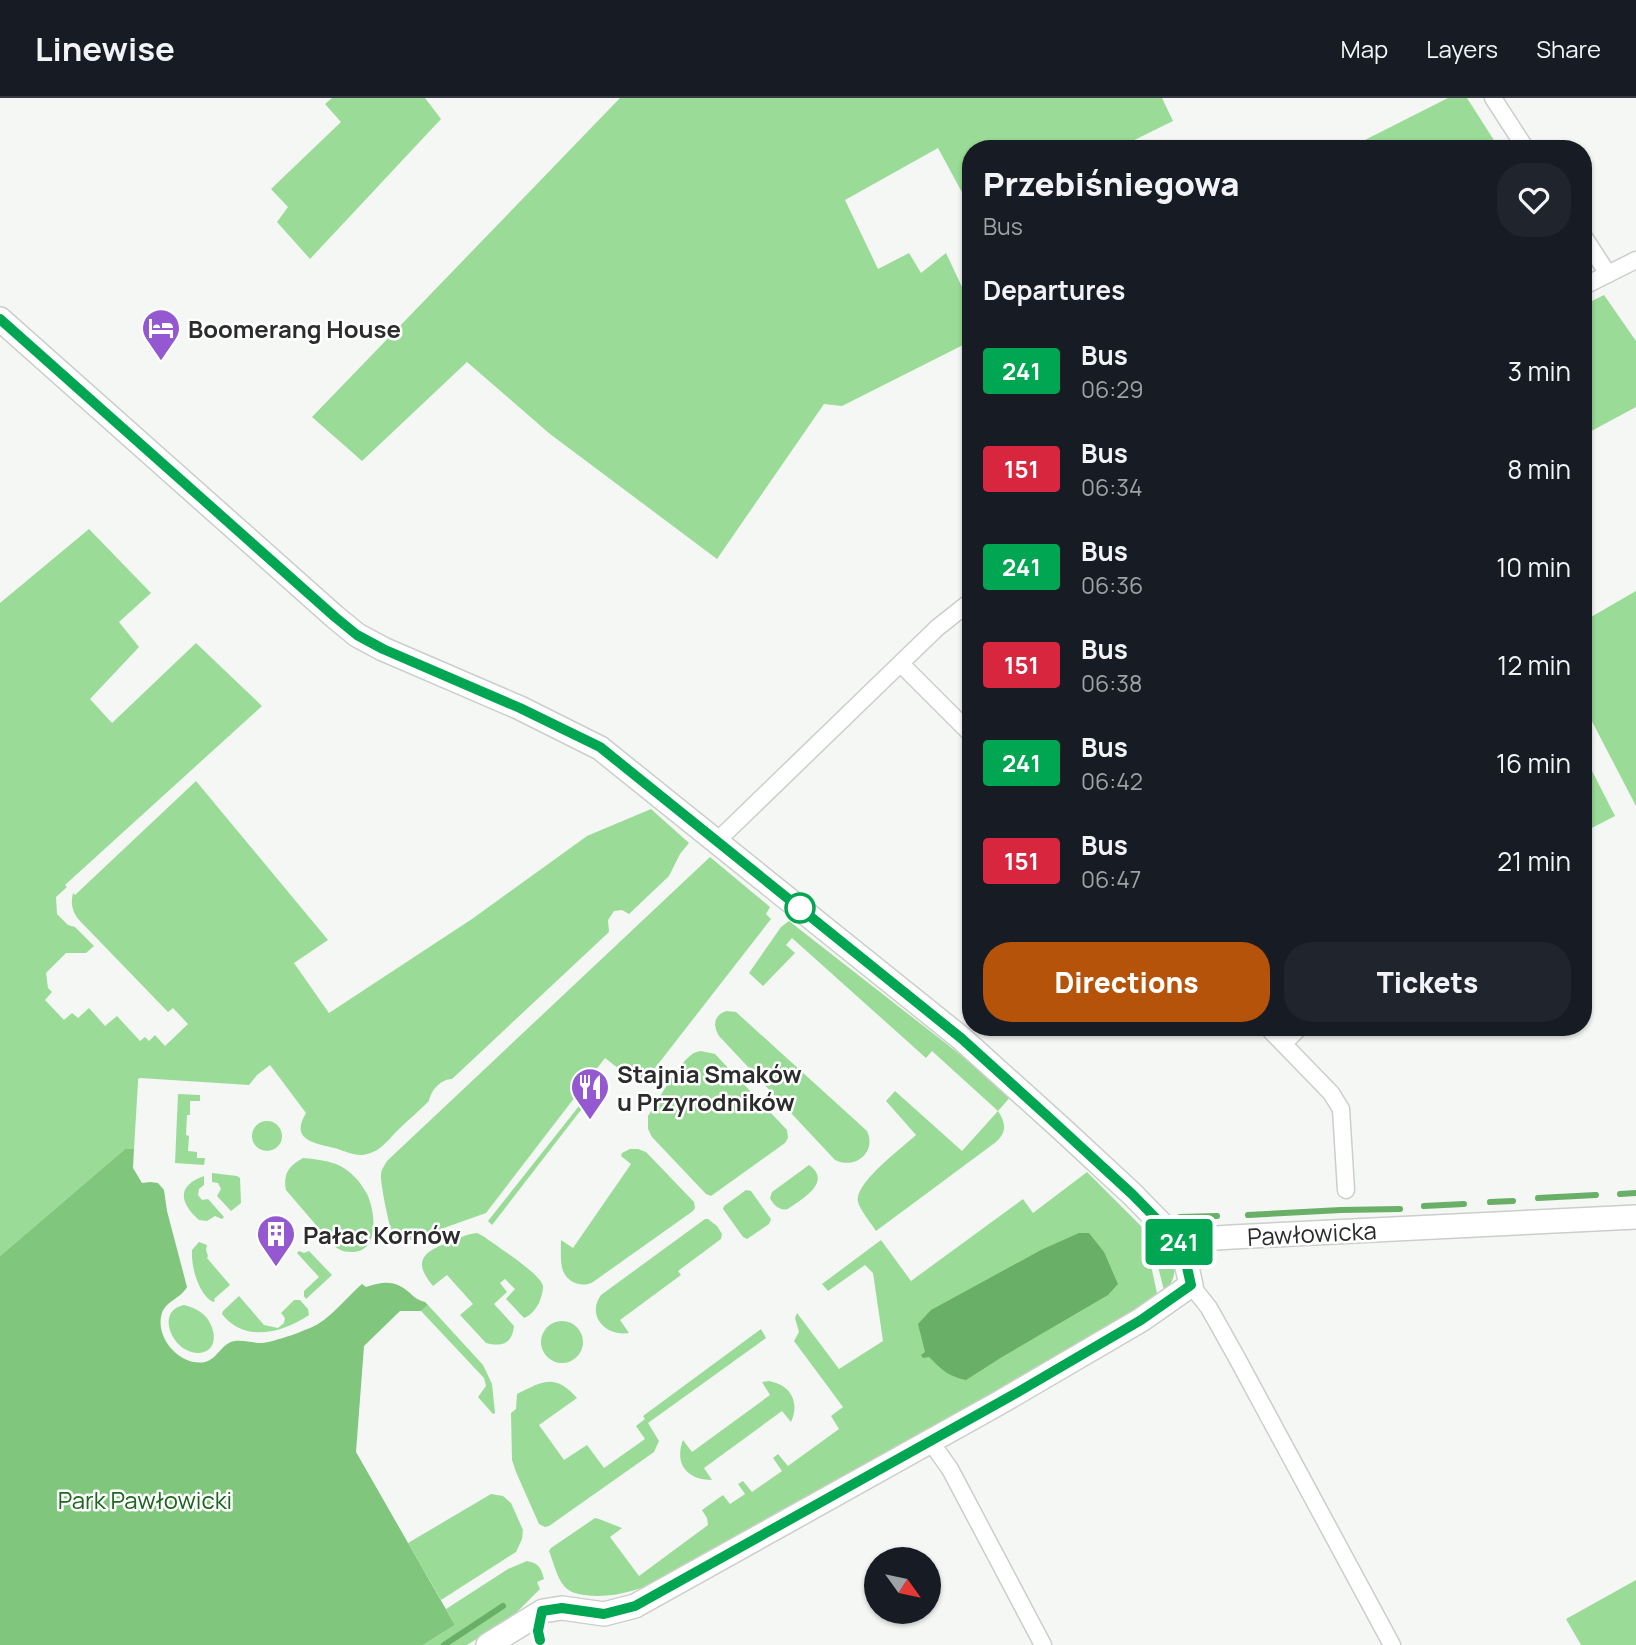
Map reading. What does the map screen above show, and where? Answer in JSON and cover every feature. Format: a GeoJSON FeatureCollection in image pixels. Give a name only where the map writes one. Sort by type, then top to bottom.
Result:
{"type":"FeatureCollection","features":[{"type":"Feature","properties":{"kind":"street"},"geometry":{"type":"LineString","coordinates":[[1493,98],[1520,140]]}},
{"type":"Feature","properties":{"kind":"street"},"geometry":{"type":"LineString","coordinates":[[1592,249],[1608,274]]}},
{"type":"Feature","properties":{"kind":"street"},"geometry":{"type":"LineString","coordinates":[[1592,282],[1636,260]]}},
{"type":"Feature","properties":{"kind":"street"},"geometry":{"type":"LineString","coordinates":[[0,319],[357,635],[600,747],[992,1065],[1132,1194],[1182,1245],[1191,1285],[1209,1308],[1392,1645]]}},
{"type":"Feature","properties":{"kind":"street"},"geometry":{"type":"LineString","coordinates":[[717,841],[937,628],[962,608]]}},
{"type":"Feature","properties":{"kind":"street"},"geometry":{"type":"LineString","coordinates":[[901,664],[962,725]]}},
{"type":"Feature","properties":{"kind":"street"},"geometry":{"type":"LineString","coordinates":[[1276,1036],[1332,1093],[1341,1109],[1346,1190]]}},
{"type":"Feature","properties":{"kind":"street"},"geometry":{"type":"LineString","coordinates":[[1283,1043],[1290,1036]]}},
{"type":"Feature","properties":{"kind":"street","name":"Pawłowicka"},"geometry":{"type":"LineString","coordinates":[[1182,1245],[1222,1237],[1636,1217]]}},
{"type":"Feature","properties":{"kind":"street"},"geometry":{"type":"LineString","coordinates":[[488,1645],[542,1611],[562,1608],[604,1614],[635,1606],[1010,1396],[1141,1320],[1191,1285]]}},
{"type":"Feature","properties":{"kind":"street"},"geometry":{"type":"LineString","coordinates":[[930,1441],[950,1469],[1043,1645]]}},
{"type":"Feature","properties":{"kind":"shaded area"},"geometry":{"type":"Polygon","coordinates":[[[332,98],[425,98],[441,119],[310,259],[277,222],[288,207],[271,189],[341,122],[325,104],[332,98]]]}},
{"type":"Feature","properties":{"kind":"shaded area"},"geometry":{"type":"Polygon","coordinates":[[[620,98],[1162,98],[1173,121],[1134,140],[962,140],[962,192],[938,148],[845,200],[878,269],[909,253],[921,273],[946,253],[962,287],[962,346],[842,406],[824,404],[717,559],[550,434],[467,362],[362,461],[312,417],[620,98]]]}},
{"type":"Feature","properties":{"kind":"shaded area"},"geometry":{"type":"Polygon","coordinates":[[[1448,98],[1467,98],[1494,140],[1365,140],[1448,98]]]}},
{"type":"Feature","properties":{"kind":"shaded area"},"geometry":{"type":"Polygon","coordinates":[[[1604,295],[1636,341],[1636,407],[1592,431],[1592,301],[1604,295]]]}},
{"type":"Feature","properties":{"kind":"shaded area"},"geometry":{"type":"Polygon","coordinates":[[[89,529],[151,593],[119,622],[139,647],[90,699],[112,723],[196,643],[262,706],[65,885],[67,887],[56,897],[57,914],[94,946],[86,953],[66,953],[46,973],[48,988],[52,992],[45,1000],[64,1020],[72,1013],[78,1018],[89,1008],[105,1026],[117,1016],[140,1041],[145,1037],[149,1041],[155,1035],[165,1046],[188,1024],[173,1008],[168,1012],[80,921],[74,912],[72,901],[73,893],[75,895],[196,781],[328,940],[294,963],[329,1013],[472,919],[587,836],[651,809],[689,843],[669,876],[629,914],[622,910],[614,911],[608,920],[609,932],[452,1079],[437,1086],[429,1101],[377,1150],[364,1155],[354,1154],[305,1138],[301,1128],[306,1113],[270,1065],[249,1085],[140,1078],[134,1149],[125,1149],[0,1256],[0,603],[89,529]]]}},
{"type":"Feature","properties":{"kind":"shaded area"},"geometry":{"type":"Polygon","coordinates":[[[1636,591],[1636,806],[1592,721],[1592,616],[1636,591]]]}},
{"type":"Feature","properties":{"kind":"shaded area"},"geometry":{"type":"Polygon","coordinates":[[[1592,771],[1615,816],[1592,828],[1592,771]]]}},
{"type":"Feature","properties":{"kind":"shaded area"},"geometry":{"type":"Polygon","coordinates":[[[710,857],[770,907],[766,914],[771,919],[641,1086],[605,1058],[486,1213],[410,1240],[394,1237],[381,1180],[388,1160],[710,857]]]}},
{"type":"Feature","properties":{"kind":"shaded area"},"geometry":{"type":"Polygon","coordinates":[[[789,921],[1012,1095],[998,1111],[932,1051],[926,1058],[792,938],[786,945],[795,953],[763,986],[749,973],[781,927],[789,921]]]}},
{"type":"Feature","properties":{"kind":"shaded area"},"geometry":{"type":"Polygon","coordinates":[[[726,1011],[736,1012],[867,1131],[869,1146],[862,1157],[850,1163],[835,1160],[719,1036],[715,1022],[726,1011]]]}},
{"type":"Feature","properties":{"kind":"shaded area"},"geometry":{"type":"Polygon","coordinates":[[[701,1051],[715,1054],[787,1130],[788,1138],[785,1143],[711,1196],[706,1194],[652,1137],[648,1129],[648,1116],[674,1075],[685,1060],[701,1051]]]}},
{"type":"Feature","properties":{"kind":"shaded area"},"geometry":{"type":"Polygon","coordinates":[[[598,1082],[601,1084],[492,1225],[488,1221],[598,1082]]]}},
{"type":"Feature","properties":{"kind":"shaded area"},"geometry":{"type":"Polygon","coordinates":[[[895,1091],[962,1151],[998,1111],[1004,1127],[996,1142],[876,1231],[859,1205],[859,1194],[871,1176],[916,1135],[886,1101],[895,1091]]]}},
{"type":"Feature","properties":{"kind":"shaded area"},"geometry":{"type":"Polygon","coordinates":[[[178,1094],[200,1095],[200,1101],[190,1101],[186,1135],[189,1136],[188,1151],[197,1152],[197,1158],[205,1158],[204,1165],[175,1163],[178,1094]]]}},
{"type":"Feature","properties":{"kind":"shaded area"},"geometry":{"type":"Polygon","coordinates":[[[267,1121],[277,1126],[282,1136],[277,1146],[267,1151],[257,1146],[252,1136],[257,1126],[267,1121]]]}},
{"type":"Feature","properties":{"kind":"shaded area"},"geometry":{"type":"Polygon","coordinates":[[[630,1149],[646,1152],[694,1202],[695,1208],[593,1282],[584,1285],[576,1283],[568,1279],[563,1271],[561,1240],[573,1248],[631,1164],[621,1156],[630,1149]]]}},
{"type":"Feature","properties":{"kind":"shaded area"},"geometry":{"type":"Polygon","coordinates":[[[303,1158],[341,1166],[354,1176],[364,1189],[370,1201],[373,1229],[368,1245],[361,1250],[346,1252],[335,1246],[286,1190],[285,1179],[288,1171],[303,1158]]]}},
{"type":"Feature","properties":{"kind":"shaded area"},"geometry":{"type":"Polygon","coordinates":[[[809,1165],[816,1171],[818,1178],[813,1190],[788,1209],[782,1209],[773,1203],[770,1198],[772,1192],[809,1165]]]}},
{"type":"Feature","properties":{"kind":"shaded area"},"geometry":{"type":"Polygon","coordinates":[[[1087,1172],[1143,1228],[1158,1298],[1133,1315],[664,1580],[605,1596],[579,1594],[564,1586],[549,1551],[595,1518],[622,1528],[610,1537],[639,1576],[708,1525],[702,1510],[723,1495],[730,1504],[745,1494],[738,1484],[743,1481],[752,1492],[782,1471],[773,1458],[778,1454],[788,1466],[839,1429],[831,1416],[843,1407],[794,1341],[799,1332],[795,1318],[797,1313],[839,1369],[883,1341],[873,1273],[865,1265],[828,1291],[822,1284],[881,1240],[911,1281],[1023,1199],[1033,1213],[1087,1172]]]}},
{"type":"Feature","properties":{"kind":"shaded area"},"geometry":{"type":"Polygon","coordinates":[[[212,1173],[240,1178],[241,1203],[231,1211],[217,1196],[221,1189],[218,1183],[212,1182],[212,1173]]]}},
{"type":"Feature","properties":{"kind":"shaded area"},"geometry":{"type":"Polygon","coordinates":[[[204,1176],[204,1185],[199,1189],[198,1195],[202,1200],[208,1199],[224,1217],[222,1219],[215,1216],[207,1221],[199,1220],[185,1201],[185,1190],[195,1180],[204,1176]]]}},
{"type":"Feature","properties":{"kind":"shaded area"},"geometry":{"type":"Polygon","coordinates":[[[746,1190],[751,1191],[771,1219],[769,1224],[747,1239],[723,1209],[746,1190]]]}},
{"type":"Feature","properties":{"kind":"shaded area"},"geometry":{"type":"Polygon","coordinates":[[[705,1219],[717,1226],[722,1234],[721,1239],[678,1271],[681,1275],[620,1320],[629,1333],[613,1332],[606,1328],[597,1317],[597,1303],[601,1295],[705,1219]]]}},
{"type":"Feature","properties":{"kind":"shaded area"},"geometry":{"type":"Polygon","coordinates":[[[1150,1227],[1170,1250],[1175,1265],[1165,1294],[1148,1228],[1150,1227]]]}},
{"type":"Feature","properties":{"kind":"shaded area"},"geometry":{"type":"Polygon","coordinates":[[[477,1233],[526,1267],[543,1286],[539,1303],[533,1312],[524,1318],[506,1299],[515,1289],[505,1279],[500,1283],[507,1292],[494,1304],[514,1326],[511,1337],[505,1343],[497,1345],[486,1343],[460,1315],[473,1304],[447,1275],[433,1286],[423,1270],[423,1258],[427,1254],[463,1236],[477,1233]]]}},
{"type":"Feature","properties":{"kind":"shaded area"},"geometry":{"type":"Polygon","coordinates":[[[1079,1233],[1089,1233],[1104,1252],[1118,1284],[1108,1295],[966,1380],[954,1377],[929,1357],[923,1358],[921,1355],[925,1352],[918,1324],[931,1310],[1041,1250],[1079,1233]]]}},
{"type":"Feature","properties":{"kind":"shaded area"},"geometry":{"type":"Polygon","coordinates":[[[199,1242],[207,1245],[207,1258],[230,1285],[213,1302],[203,1293],[194,1271],[192,1250],[199,1242]]]}},
{"type":"Feature","properties":{"kind":"shaded area"},"geometry":{"type":"Polygon","coordinates":[[[309,1251],[332,1275],[306,1299],[304,1291],[319,1277],[297,1253],[309,1251]]]}},
{"type":"Feature","properties":{"kind":"shaded area"},"geometry":{"type":"Polygon","coordinates":[[[239,1296],[264,1325],[278,1328],[284,1323],[285,1318],[281,1313],[294,1300],[300,1300],[308,1309],[309,1315],[288,1327],[252,1332],[231,1323],[222,1314],[239,1296]]]}},
{"type":"Feature","properties":{"kind":"shaded area"},"geometry":{"type":"Polygon","coordinates":[[[184,1305],[199,1311],[208,1319],[214,1340],[204,1352],[194,1353],[185,1349],[172,1334],[170,1316],[175,1309],[184,1305]]]}},
{"type":"Feature","properties":{"kind":"shaded area"},"geometry":{"type":"Polygon","coordinates":[[[428,1305],[483,1365],[492,1384],[495,1413],[478,1397],[486,1386],[484,1378],[421,1311],[428,1305]]]}},
{"type":"Feature","properties":{"kind":"shaded area"},"geometry":{"type":"Polygon","coordinates":[[[562,1321],[577,1327],[583,1342],[577,1357],[562,1363],[547,1357],[541,1342],[547,1327],[562,1321]]]}},
{"type":"Feature","properties":{"kind":"shaded area"},"geometry":{"type":"Polygon","coordinates":[[[761,1329],[766,1338],[648,1423],[659,1441],[654,1452],[549,1526],[539,1524],[512,1460],[511,1413],[516,1409],[517,1394],[548,1382],[555,1382],[569,1390],[577,1398],[539,1425],[564,1460],[587,1445],[604,1468],[645,1439],[636,1426],[645,1419],[643,1416],[761,1329]]]}},
{"type":"Feature","properties":{"kind":"shaded area"},"geometry":{"type":"Polygon","coordinates":[[[769,1381],[783,1386],[792,1396],[794,1415],[791,1422],[782,1411],[704,1468],[712,1480],[689,1474],[680,1456],[683,1440],[692,1452],[770,1395],[762,1382],[769,1381]]]}},
{"type":"Feature","properties":{"kind":"shaded area"},"geometry":{"type":"Polygon","coordinates":[[[491,1494],[503,1496],[511,1503],[523,1530],[516,1552],[441,1600],[408,1543],[491,1494]]]}},
{"type":"Feature","properties":{"kind":"shaded area"},"geometry":{"type":"Polygon","coordinates":[[[527,1561],[539,1567],[544,1579],[537,1582],[540,1589],[512,1617],[467,1645],[423,1645],[455,1625],[446,1609],[508,1569],[527,1561]]]}},
{"type":"Feature","properties":{"kind":"shaded area"},"geometry":{"type":"Polygon","coordinates":[[[1636,1580],[1636,1645],[1581,1645],[1566,1619],[1636,1580]]]}},
{"type":"Feature","properties":{"kind":"green space","name":"Park Pawłowicki"},"geometry":{"type":"Polygon","coordinates":[[[125,1149],[134,1149],[133,1168],[142,1183],[158,1183],[164,1190],[187,1287],[164,1309],[162,1331],[171,1348],[187,1360],[205,1362],[230,1342],[267,1342],[307,1329],[330,1315],[362,1284],[366,1287],[394,1284],[428,1305],[421,1311],[400,1311],[364,1346],[356,1452],[455,1625],[423,1645],[0,1645],[0,1256],[125,1149]]]}},
{"type":"Feature","properties":{"kind":"waterway"},"geometry":{"type":"LineString","coordinates":[[1620,1194],[1636,1193]]}},
{"type":"Feature","properties":{"kind":"waterway"},"geometry":{"type":"LineString","coordinates":[[1538,1198],[1596,1195]]}},
{"type":"Feature","properties":{"kind":"waterway"},"geometry":{"type":"LineString","coordinates":[[1490,1202],[1513,1201]]}},
{"type":"Feature","properties":{"kind":"waterway"},"geometry":{"type":"LineString","coordinates":[[1424,1206],[1464,1204]]}},
{"type":"Feature","properties":{"kind":"waterway"},"geometry":{"type":"LineString","coordinates":[[1248,1215],[1400,1209]]}},
{"type":"Feature","properties":{"kind":"waterway"},"geometry":{"type":"LineString","coordinates":[[1180,1217],[1217,1216]]}},
{"type":"Feature","properties":{"kind":"waterway"},"geometry":{"type":"LineString","coordinates":[[444,1645],[503,1606]]}},
{"type":"Feature","properties":{"kind":"bus line","name":"241"},"geometry":{"type":"LineString","coordinates":[[0,319],[357,635],[600,747],[961,1038],[1132,1194],[1182,1245],[1191,1285],[1141,1320],[999,1403],[635,1606],[604,1614],[562,1608],[542,1611],[538,1624],[540,1640]]}},
{"type":"Feature","properties":{"kind":"place","name":"Boomerang House"},"geometry":{"type":"Point","coordinates":[161,362]}},
{"type":"Feature","properties":{"kind":"place","name":"Stajnia Smaków u Przyrodników"},"geometry":{"type":"Point","coordinates":[590,1121]}},
{"type":"Feature","properties":{"kind":"place","name":"Pałac Kornów"},"geometry":{"type":"Point","coordinates":[276,1268]}}]}
